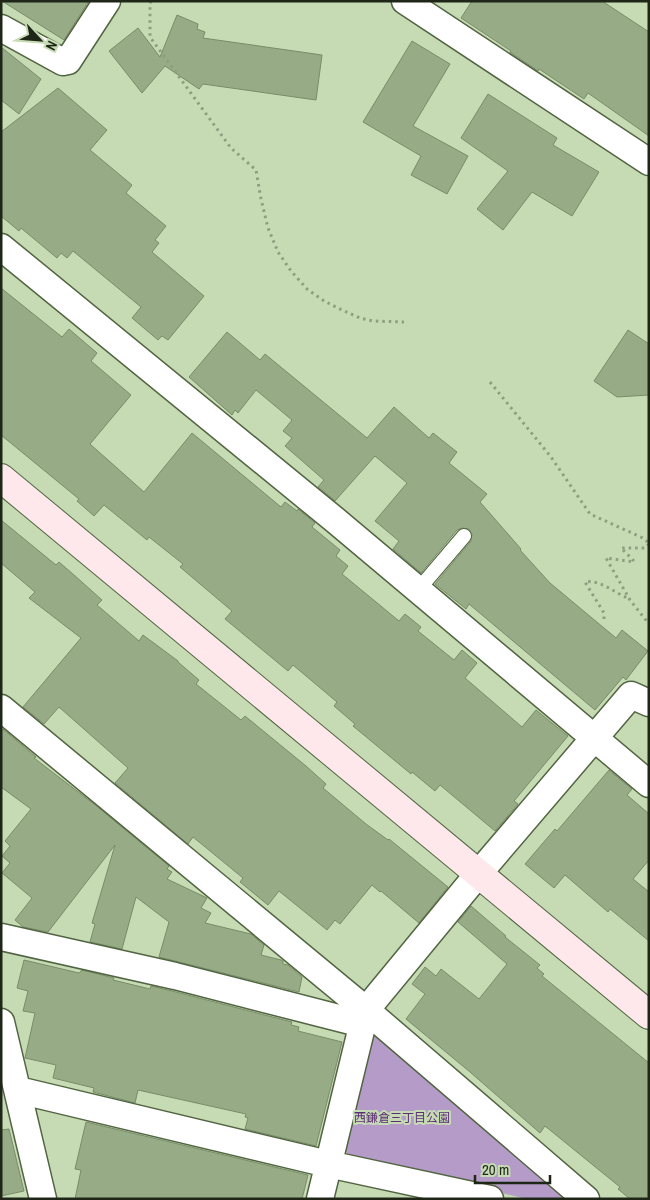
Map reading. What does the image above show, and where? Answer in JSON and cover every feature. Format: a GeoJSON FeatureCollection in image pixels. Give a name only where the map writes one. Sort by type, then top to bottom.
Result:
{"type":"FeatureCollection","features":[{"type":"Feature","properties":{"kind":"street"},"geometry":{"type":"LineString","coordinates":[[1,28],[63,62],[68,61],[106,1]]}},
{"type":"Feature","properties":{"kind":"street"},"geometry":{"type":"LineString","coordinates":[[405,1],[435,9],[649,162]]}},
{"type":"Feature","properties":{"kind":"street"},"geometry":{"type":"LineString","coordinates":[[1,247],[335,520],[649,784]]}},
{"type":"Feature","properties":{"kind":"street"},"geometry":{"type":"LineString","coordinates":[[1,478],[649,1014]]}},
{"type":"Feature","properties":{"kind":"street"},"geometry":{"type":"LineString","coordinates":[[320,1199],[364,1017],[479,873],[631,695],[649,703]]}},
{"type":"Feature","properties":{"kind":"street"},"geometry":{"type":"LineString","coordinates":[[1,708],[364,1017],[586,1199]]}},
{"type":"Feature","properties":{"kind":"street"},"geometry":{"type":"LineString","coordinates":[[1,937],[364,1017]]}},
{"type":"Feature","properties":{"kind":"street"},"geometry":{"type":"LineString","coordinates":[[1,1022],[43,1199]]}},
{"type":"Feature","properties":{"kind":"street"},"geometry":{"type":"LineString","coordinates":[[18,1090],[328,1164],[490,1199]]}},
{"type":"Feature","properties":{"kind":"lane"},"geometry":{"type":"LineString","coordinates":[[418,590],[464,536]]}},
{"type":"Feature","properties":{"kind":"path"},"geometry":{"type":"LineString","coordinates":[[151,1],[150,36],[226,141],[256,170],[268,228],[278,252],[292,271],[307,289],[324,301],[342,310],[360,318],[373,321],[404,322]]}},
{"type":"Feature","properties":{"kind":"path"},"geometry":{"type":"LineString","coordinates":[[490,382],[551,458],[590,514],[643,538],[649,544],[645,548],[621,548],[632,557],[634,562],[606,558],[630,600],[649,624]]}},
{"type":"Feature","properties":{"kind":"path"},"geometry":{"type":"LineString","coordinates":[[604,620],[604,613],[588,591],[585,582],[589,581],[603,586],[630,600]]}},
{"type":"Feature","properties":{"kind":"green space","name":"西鎌倉三丁目公園"},"geometry":{"type":"Polygon","coordinates":[[[377,1031],[573,1199],[527,1199],[350,1158],[343,1147],[369,1037],[377,1031]]]}},
{"type":"Feature","properties":{"kind":"building"},"geometry":{"type":"Polygon","coordinates":[[[2,1],[89,1],[64,40],[2,1]]]}},
{"type":"Feature","properties":{"kind":"building"},"geometry":{"type":"Polygon","coordinates":[[[472,1],[602,1],[649,32],[649,136],[588,93],[584,99],[539,69],[538,71],[461,18],[472,1]]]}},
{"type":"Feature","properties":{"kind":"building"},"geometry":{"type":"Polygon","coordinates":[[[177,15],[198,24],[197,29],[205,32],[203,38],[322,55],[316,100],[203,84],[199,89],[165,66],[142,93],[109,51],[138,28],[160,57],[177,15]]]}},
{"type":"Feature","properties":{"kind":"building"},"geometry":{"type":"Polygon","coordinates":[[[412,41],[450,64],[413,126],[468,156],[447,194],[411,175],[421,156],[363,122],[412,41]]]}},
{"type":"Feature","properties":{"kind":"building"},"geometry":{"type":"Polygon","coordinates":[[[1,47],[41,79],[19,114],[1,100],[1,47]]]}},
{"type":"Feature","properties":{"kind":"building"},"geometry":{"type":"Polygon","coordinates":[[[58,88],[107,130],[90,150],[132,185],[126,193],[166,226],[155,240],[159,243],[152,252],[204,296],[168,340],[162,336],[158,340],[132,318],[141,307],[73,251],[67,258],[61,253],[57,258],[21,228],[19,231],[1,216],[1,132],[58,88]]]}},
{"type":"Feature","properties":{"kind":"building"},"geometry":{"type":"Polygon","coordinates":[[[488,94],[557,138],[553,145],[599,172],[572,216],[532,192],[503,230],[477,209],[508,171],[461,138],[488,94]]]}},
{"type":"Feature","properties":{"kind":"building"},"geometry":{"type":"Polygon","coordinates":[[[1,288],[62,337],[69,329],[97,353],[91,361],[131,395],[90,444],[144,492],[192,433],[281,507],[285,502],[297,511],[298,509],[315,523],[312,527],[340,550],[336,556],[348,566],[342,574],[399,621],[405,614],[421,627],[418,631],[454,660],[462,650],[477,663],[465,678],[522,727],[536,710],[568,736],[514,801],[518,804],[495,831],[440,785],[435,791],[412,772],[411,774],[353,726],[355,724],[334,706],[337,702],[293,665],[288,671],[225,619],[232,611],[180,567],[183,564],[149,537],[147,540],[104,505],[94,516],[77,501],[79,499],[1,435],[1,288]]]}},
{"type":"Feature","properties":{"kind":"building"},"geometry":{"type":"Polygon","coordinates":[[[628,330],[649,344],[649,395],[617,397],[594,381],[628,330]]]}},
{"type":"Feature","properties":{"kind":"building"},"geometry":{"type":"Polygon","coordinates":[[[227,332],[260,360],[265,354],[367,438],[394,407],[429,438],[433,433],[457,452],[449,463],[487,494],[480,502],[550,583],[616,638],[622,630],[648,651],[626,680],[623,677],[595,710],[469,604],[466,609],[435,584],[471,541],[472,534],[469,529],[462,528],[457,530],[421,573],[393,549],[399,541],[375,521],[407,483],[375,456],[335,501],[318,487],[324,480],[285,446],[292,438],[283,431],[292,420],[256,390],[238,413],[235,410],[232,415],[189,377],[227,332]]]}},
{"type":"Feature","properties":{"kind":"building"},"geometry":{"type":"Polygon","coordinates":[[[1,520],[56,565],[59,562],[74,575],[102,600],[97,605],[139,641],[143,635],[178,661],[199,680],[196,684],[241,720],[245,716],[326,784],[323,788],[366,824],[389,839],[448,887],[419,923],[372,885],[340,924],[335,920],[327,930],[279,891],[268,905],[240,882],[243,878],[193,837],[188,844],[115,783],[128,768],[59,707],[44,724],[23,707],[81,638],[29,598],[35,592],[1,563],[1,520]]]}},
{"type":"Feature","properties":{"kind":"building"},"geometry":{"type":"Polygon","coordinates":[[[3,729],[36,757],[34,758],[94,804],[169,866],[167,869],[172,872],[167,879],[207,898],[201,908],[211,913],[205,923],[251,934],[264,945],[261,955],[283,961],[283,964],[288,965],[302,977],[299,992],[159,957],[169,922],[136,897],[122,949],[90,942],[95,924],[92,923],[115,845],[48,932],[23,927],[15,920],[32,898],[2,873],[10,863],[2,856],[10,846],[5,841],[31,809],[1,787],[1,732],[3,729]]]}},
{"type":"Feature","properties":{"kind":"building"},"geometry":{"type":"Polygon","coordinates":[[[609,770],[632,789],[627,795],[649,814],[649,860],[633,879],[649,892],[649,941],[610,909],[608,912],[565,875],[554,888],[525,864],[555,829],[557,831],[609,770]]]}},
{"type":"Feature","properties":{"kind":"building"},"geometry":{"type":"Polygon","coordinates":[[[471,906],[540,965],[537,968],[544,974],[542,976],[649,1063],[649,1199],[630,1199],[618,1189],[620,1187],[545,1126],[540,1133],[406,1019],[425,994],[412,984],[425,967],[436,976],[441,969],[479,999],[507,964],[458,922],[471,906]]]}},
{"type":"Feature","properties":{"kind":"building"},"geometry":{"type":"Polygon","coordinates":[[[24,960],[79,973],[82,970],[150,989],[151,986],[172,991],[292,1022],[291,1025],[299,1027],[298,1031],[342,1042],[316,1146],[245,1129],[248,1118],[245,1117],[246,1114],[138,1090],[135,1103],[93,1092],[94,1088],[53,1078],[56,1065],[25,1058],[35,1013],[23,1011],[28,991],[17,988],[24,960]]]}},
{"type":"Feature","properties":{"kind":"building"},"geometry":{"type":"Polygon","coordinates":[[[86,1122],[308,1175],[302,1199],[75,1199],[81,1170],[75,1169],[86,1122]]]}},
{"type":"Feature","properties":{"kind":"building"},"geometry":{"type":"Polygon","coordinates":[[[9,1129],[24,1191],[1,1196],[1,1130],[9,1129]]]}}]}
